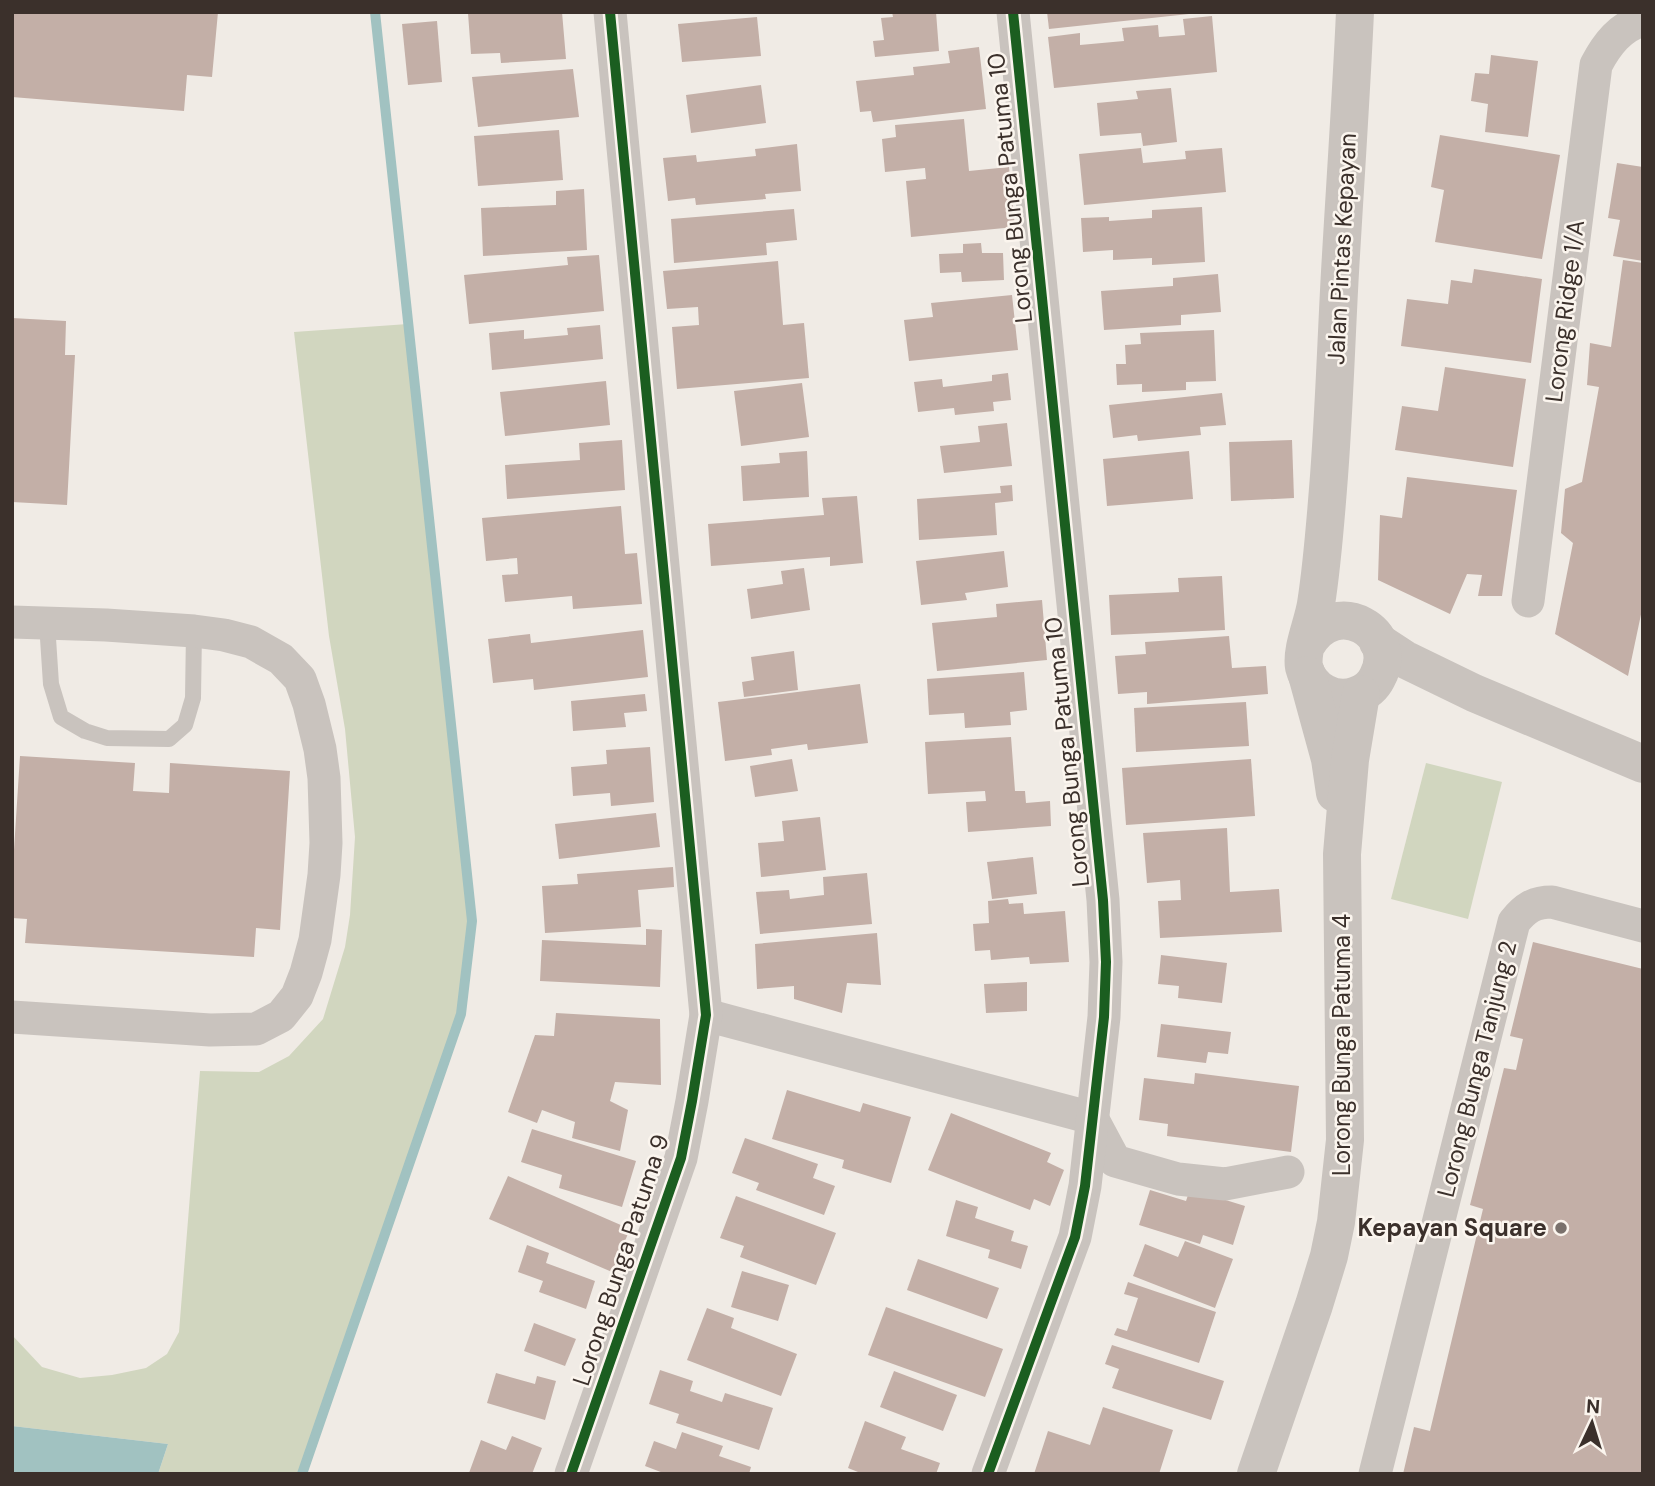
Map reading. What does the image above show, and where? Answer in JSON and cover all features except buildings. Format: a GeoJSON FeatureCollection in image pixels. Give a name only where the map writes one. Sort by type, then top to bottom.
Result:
{"type":"FeatureCollection","features":[{"type":"Feature","properties":{"kind":"street","name":"Lorong Bunga Patuma 9"},"geometry":{"type":"LineString","coordinates":[[570,1474],[681,1158],[706,1014],[610,12]]}},
{"type":"Feature","properties":{"kind":"street","name":"Lorong Bunga Patuma 10"},"geometry":{"type":"LineString","coordinates":[[988,1474],[1075,1237],[1085,1186],[1104,1017],[1106,962],[1103,900],[1013,12]]}},
{"type":"Feature","properties":{"kind":"street","name":"Jalan Pintas Kepayan"},"geometry":{"type":"LineString","coordinates":[[1307,660],[1328,486],[1355,12]]}},
{"type":"Feature","properties":{"kind":"street","name":"Lorong Ridge 1/A"},"geometry":{"type":"LineString","coordinates":[[1528,601],[1596,65],[1606,46],[1632,25]]}},
{"type":"Feature","properties":{"kind":"street","name":"Jalan Pintas Kepayan"},"geometry":{"type":"LineString","coordinates":[[1328,486],[1338,571],[1345,595],[1371,634]]}},
{"type":"Feature","properties":{"kind":"street"},"geometry":{"type":"LineString","coordinates":[[1342,854],[1330,759],[1307,660],[1318,629],[1336,621],[1345,620],[1371,634],[1404,659],[1475,693],[1643,764]]}},
{"type":"Feature","properties":{"kind":"street"},"geometry":{"type":"LineString","coordinates":[[12,622],[106,625],[224,635],[251,642],[281,659],[300,679],[309,704],[324,778],[326,843],[315,940],[306,972],[297,996],[281,1016],[256,1030],[211,1030],[12,1017]]}},
{"type":"Feature","properties":{"kind":"street"},"geometry":{"type":"LineString","coordinates":[[1307,660],[1313,685],[1330,696],[1351,697],[1367,689],[1379,675],[1382,653],[1371,634]]}},
{"type":"Feature","properties":{"kind":"street"},"geometry":{"type":"LineString","coordinates":[[1367,689],[1424,686],[1475,693]]}},
{"type":"Feature","properties":{"kind":"street"},"geometry":{"type":"LineString","coordinates":[[1342,854],[1350,760],[1367,689]]}},
{"type":"Feature","properties":{"kind":"street","name":"Lorong Bunga Patuma 4"},"geometry":{"type":"LineString","coordinates":[[1256,1474],[1314,1305],[1336,1222],[1345,1140],[1342,854]]}},
{"type":"Feature","properties":{"kind":"street","name":"Lorong Bunga Tanjung 2"},"geometry":{"type":"LineString","coordinates":[[1375,1474],[1514,922],[1532,905],[1552,902],[1643,926]]}},
{"type":"Feature","properties":{"kind":"street"},"geometry":{"type":"LineString","coordinates":[[706,1014],[1092,1118],[1115,1160],[1178,1180],[1225,1184],[1288,1172]]}},
{"type":"Feature","properties":{"kind":"lane"},"geometry":{"type":"LineString","coordinates":[[47,623],[51,684],[61,717],[85,731],[107,738],[169,739],[185,725],[193,698],[194,631]]}},
{"type":"Feature","properties":{"kind":"green space"},"geometry":{"type":"Polygon","coordinates":[[[408,324],[472,921],[461,1014],[302,1474],[158,1474],[168,1444],[12,1426],[12,1335],[42,1367],[80,1378],[146,1368],[167,1354],[179,1332],[200,1071],[259,1072],[289,1056],[323,1019],[345,947],[355,837],[345,729],[329,636],[294,332],[408,324]]]}},
{"type":"Feature","properties":{"kind":"green space"},"geometry":{"type":"Polygon","coordinates":[[[1426,763],[1502,782],[1468,919],[1391,899],[1426,763]]]}},
{"type":"Feature","properties":{"kind":"water"},"geometry":{"type":"Polygon","coordinates":[[[12,1426],[168,1444],[158,1474],[12,1474],[12,1426]]]}},
{"type":"Feature","properties":{"kind":"waterway"},"geometry":{"type":"LineString","coordinates":[[302,1474],[461,1014],[472,921],[375,12]]}},
{"type":"Feature","properties":{"kind":"cycle path"},"geometry":{"type":"LineString","coordinates":[[571,1474],[681,1158],[706,1015],[610,12]]}},
{"type":"Feature","properties":{"kind":"cycle path"},"geometry":{"type":"LineString","coordinates":[[988,1474],[1075,1237],[1085,1186],[1104,1017],[1106,962],[1103,900],[1013,12]]}},
{"type":"Feature","properties":{"kind":"place","name":"Kepayan Square"},"geometry":{"type":"Point","coordinates":[1561,1228]}}]}
